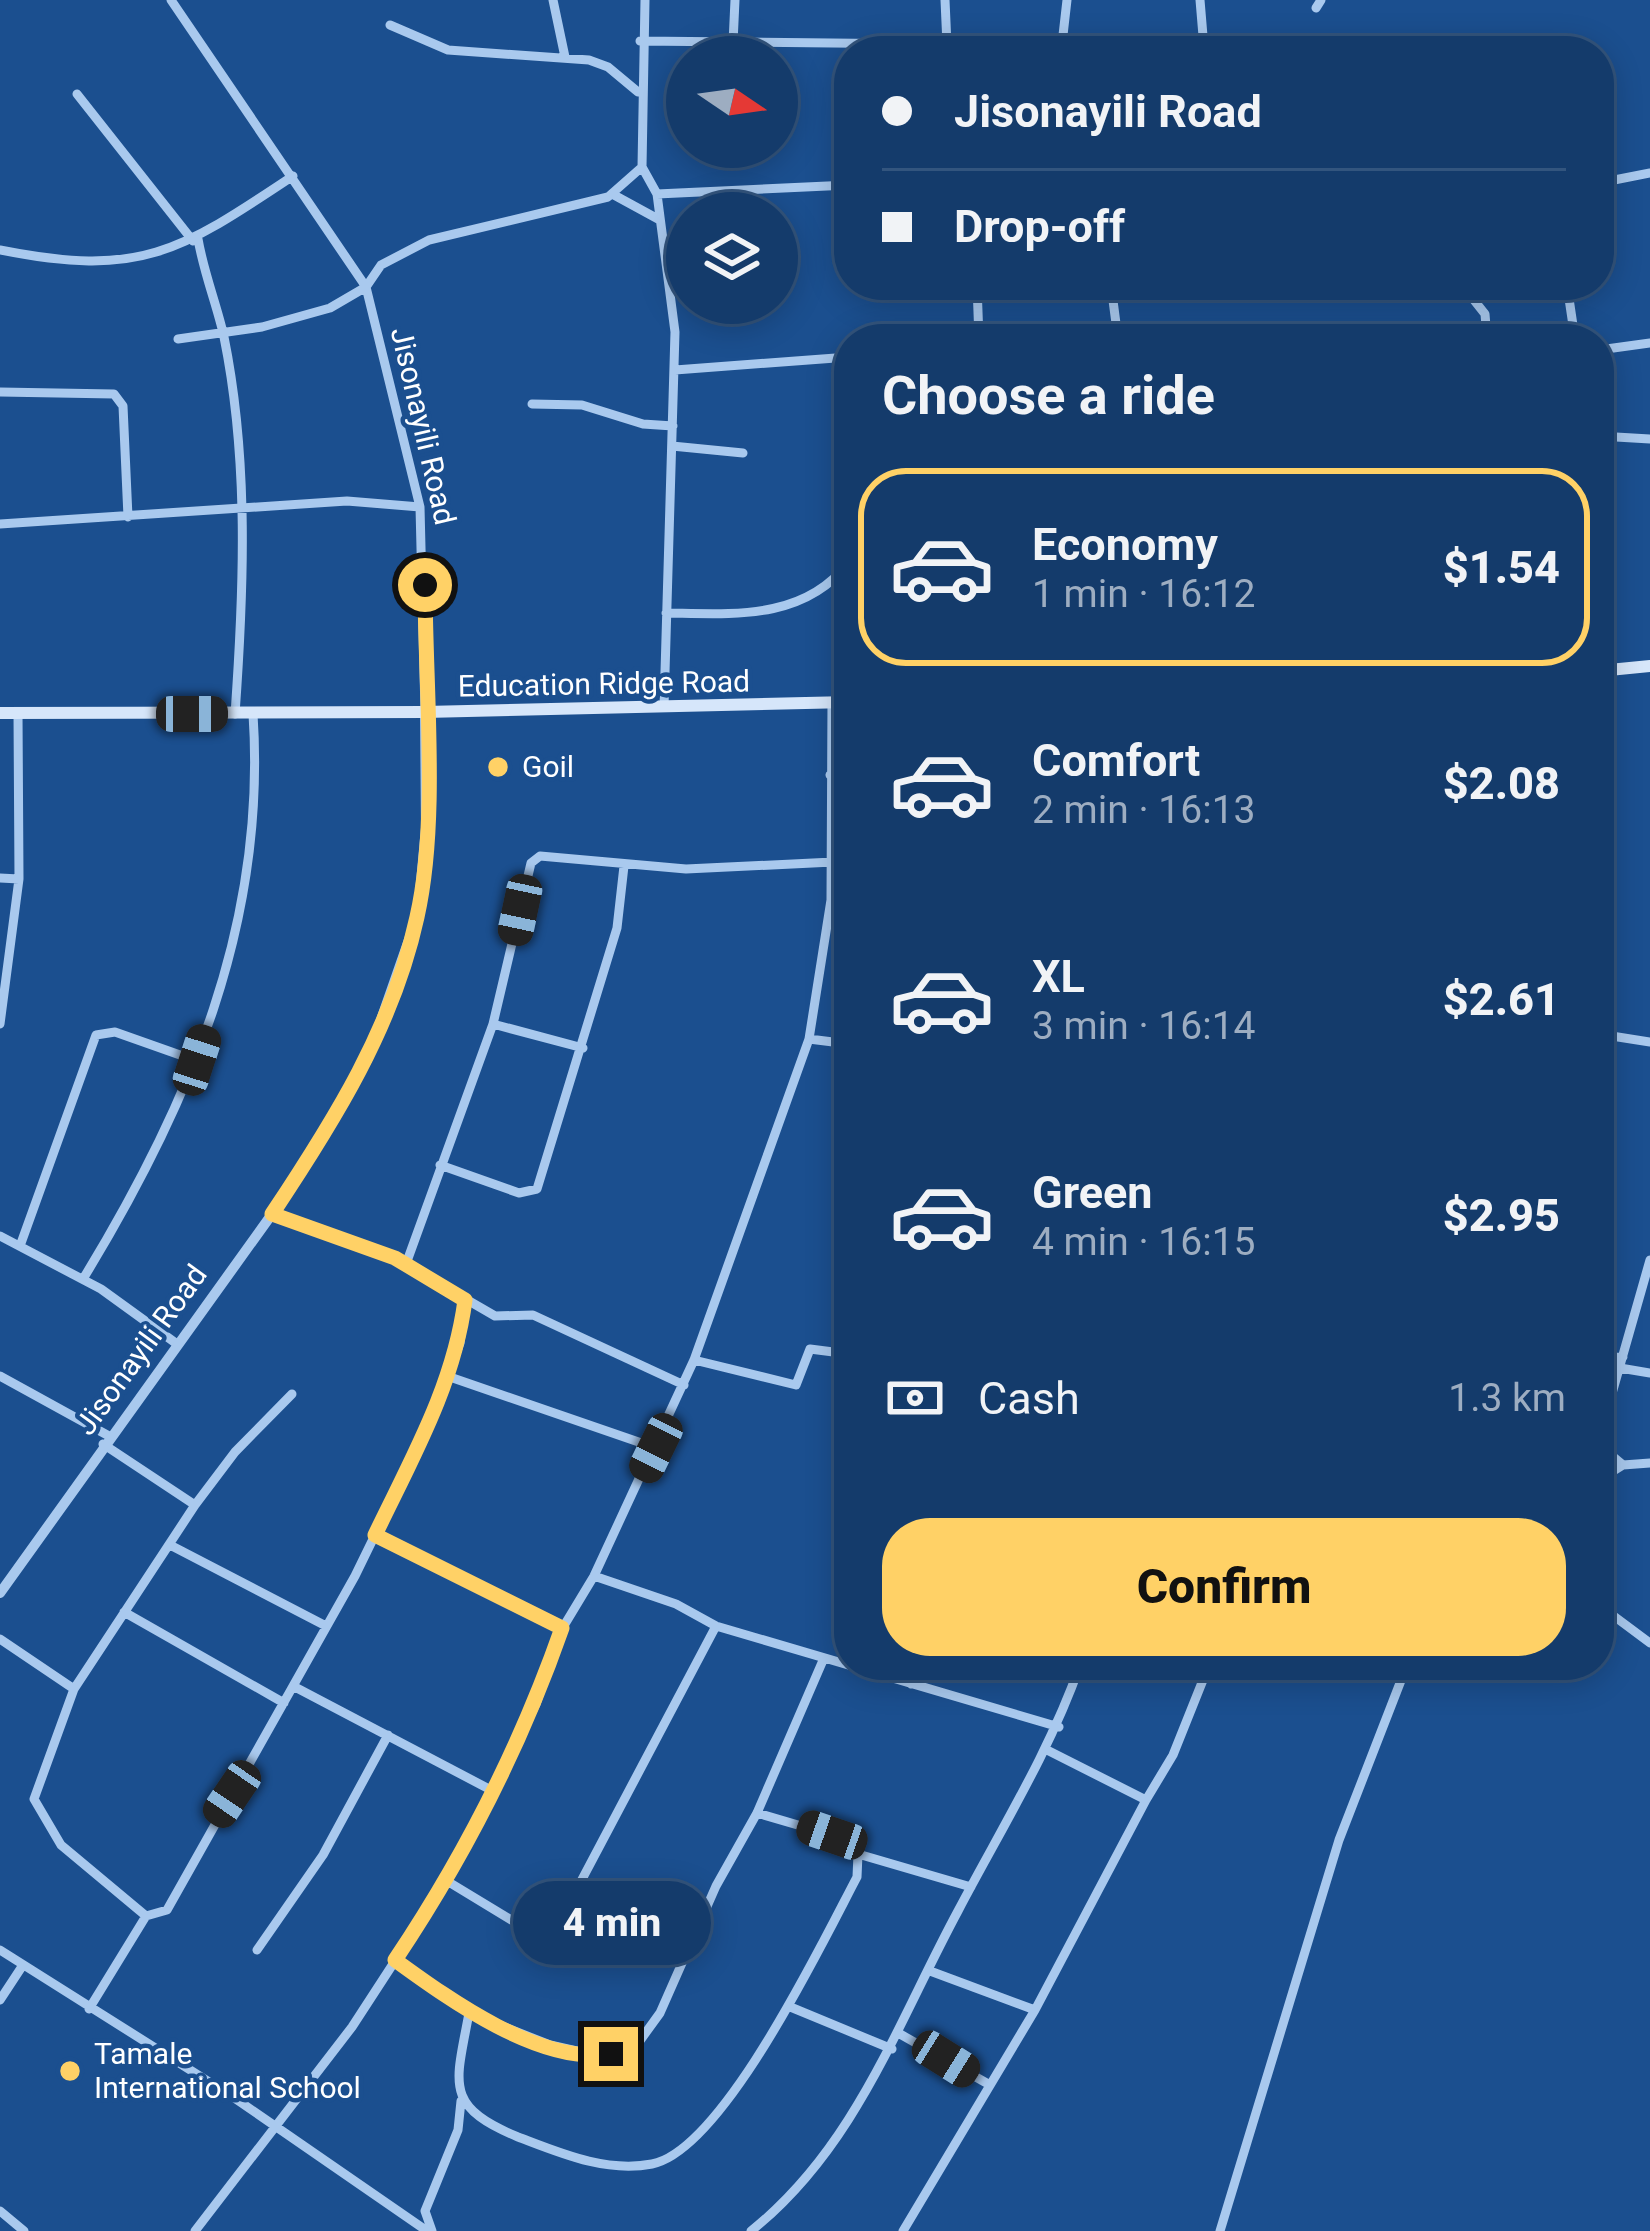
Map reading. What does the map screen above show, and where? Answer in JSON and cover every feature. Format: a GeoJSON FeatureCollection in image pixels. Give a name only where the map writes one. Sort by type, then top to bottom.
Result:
{"type":"FeatureCollection","features":[{"type":"Feature","properties":{"kind":"main road"},"geometry":{"type":"LineString","coordinates":[[1614,670],[1650,666]]}},
{"type":"Feature","properties":{"kind":"main road","name":"Education Ridge Road"},"geometry":{"type":"LineString","coordinates":[[0,713],[425,712],[832,702]]}},
{"type":"Feature","properties":{"kind":"street","name":"Jisonayili Road"},"geometry":{"type":"LineString","coordinates":[[0,1593],[272,1214],[367,1060],[397,987],[418,914],[426,828],[425,543],[366,287],[171,0]]}},
{"type":"Feature","properties":{"kind":"street"},"geometry":{"type":"LineString","coordinates":[[553,0],[566,57]]}},
{"type":"Feature","properties":{"kind":"street"},"geometry":{"type":"LineString","coordinates":[[645,0],[640,41],[642,167],[657,194],[673,294],[675,370],[664,706]]}},
{"type":"Feature","properties":{"kind":"street"},"geometry":{"type":"LineString","coordinates":[[734,36],[735,0]]}},
{"type":"Feature","properties":{"kind":"street"},"geometry":{"type":"LineString","coordinates":[[945,0],[947,36]]}},
{"type":"Feature","properties":{"kind":"street"},"geometry":{"type":"LineString","coordinates":[[1063,36],[1067,0]]}},
{"type":"Feature","properties":{"kind":"street"},"geometry":{"type":"LineString","coordinates":[[1200,0],[1203,36]]}},
{"type":"Feature","properties":{"kind":"street"},"geometry":{"type":"LineString","coordinates":[[390,25],[448,50],[566,57],[608,67],[640,94]]}},
{"type":"Feature","properties":{"kind":"street"},"geometry":{"type":"LineString","coordinates":[[640,41],[666,42]]}},
{"type":"Feature","properties":{"kind":"street"},"geometry":{"type":"LineString","coordinates":[[798,43],[834,43]]}},
{"type":"Feature","properties":{"kind":"street"},"geometry":{"type":"LineString","coordinates":[[77,94],[195,240],[208,297],[223,333],[245,586],[235,714]]}},
{"type":"Feature","properties":{"kind":"street"},"geometry":{"type":"LineString","coordinates":[[178,339],[300,319],[366,287],[381,265],[428,240],[614,195],[642,167]]}},
{"type":"Feature","properties":{"kind":"street"},"geometry":{"type":"LineString","coordinates":[[1614,180],[1650,173]]}},
{"type":"Feature","properties":{"kind":"street"},"geometry":{"type":"LineString","coordinates":[[0,250],[64,263],[155,257],[195,240],[293,176]]}},
{"type":"Feature","properties":{"kind":"street"},"geometry":{"type":"LineString","coordinates":[[657,194],[834,185]]}},
{"type":"Feature","properties":{"kind":"street"},"geometry":{"type":"LineString","coordinates":[[614,195],[658,219]]}},
{"type":"Feature","properties":{"kind":"street"},"geometry":{"type":"LineString","coordinates":[[1614,348],[1650,344]]}},
{"type":"Feature","properties":{"kind":"street"},"geometry":{"type":"LineString","coordinates":[[675,370],[834,358]]}},
{"type":"Feature","properties":{"kind":"street"},"geometry":{"type":"LineString","coordinates":[[0,392],[114,394],[123,406],[128,518]]}},
{"type":"Feature","properties":{"kind":"street"},"geometry":{"type":"LineString","coordinates":[[532,404],[582,405],[643,424],[673,426]]}},
{"type":"Feature","properties":{"kind":"street"},"geometry":{"type":"LineString","coordinates":[[1614,437],[1650,439]]}},
{"type":"Feature","properties":{"kind":"street"},"geometry":{"type":"LineString","coordinates":[[672,446],[743,453]]}},
{"type":"Feature","properties":{"kind":"street"},"geometry":{"type":"LineString","coordinates":[[0,524],[347,501],[420,507]]}},
{"type":"Feature","properties":{"kind":"street"},"geometry":{"type":"LineString","coordinates":[[666,613],[759,614],[782,608],[834,581]]}},
{"type":"Feature","properties":{"kind":"street"},"geometry":{"type":"LineString","coordinates":[[203,2229],[272,2125],[310,2083],[447,1881],[536,1703],[562,1628],[594,1576],[684,1385],[809,1039],[833,862],[832,702]]}},
{"type":"Feature","properties":{"kind":"street"},"geometry":{"type":"LineString","coordinates":[[0,1024],[19,879],[18,713]]}},
{"type":"Feature","properties":{"kind":"street"},"geometry":{"type":"LineString","coordinates":[[83,1279],[164,1140],[197,1060],[236,939],[252,810],[253,714]]}},
{"type":"Feature","properties":{"kind":"street"},"geometry":{"type":"LineString","coordinates":[[830,775],[834,776]]}},
{"type":"Feature","properties":{"kind":"street"},"geometry":{"type":"LineString","coordinates":[[406,1264],[493,1024],[531,862],[540,856],[686,869],[833,862]]}},
{"type":"Feature","properties":{"kind":"street"},"geometry":{"type":"LineString","coordinates":[[440,1165],[519,1193],[537,1189],[617,928],[624,866]]}},
{"type":"Feature","properties":{"kind":"street"},"geometry":{"type":"LineString","coordinates":[[0,878],[19,879]]}},
{"type":"Feature","properties":{"kind":"street"},"geometry":{"type":"LineString","coordinates":[[493,1024],[583,1048]]}},
{"type":"Feature","properties":{"kind":"street"},"geometry":{"type":"LineString","coordinates":[[20,1246],[96,1035],[115,1032],[197,1060]]}},
{"type":"Feature","properties":{"kind":"street"},"geometry":{"type":"LineString","coordinates":[[1614,1036],[1650,1042]]}},
{"type":"Feature","properties":{"kind":"street"},"geometry":{"type":"LineString","coordinates":[[809,1039],[834,1042]]}},
{"type":"Feature","properties":{"kind":"street"},"geometry":{"type":"LineString","coordinates":[[272,1214],[406,1264],[495,1316],[533,1315],[684,1385]]}},
{"type":"Feature","properties":{"kind":"street"},"geometry":{"type":"LineString","coordinates":[[0,1237],[83,1279],[176,1345]]}},
{"type":"Feature","properties":{"kind":"street"},"geometry":{"type":"LineString","coordinates":[[1614,1390],[1650,1260]]}},
{"type":"Feature","properties":{"kind":"street"},"geometry":{"type":"LineString","coordinates":[[89,2009],[146,1916],[166,1910],[375,1535],[447,1376],[465,1300]]}},
{"type":"Feature","properties":{"kind":"street"},"geometry":{"type":"LineString","coordinates":[[694,1360],[796,1385],[810,1349],[834,1352]]}},
{"type":"Feature","properties":{"kind":"street"},"geometry":{"type":"LineString","coordinates":[[1614,1361],[1650,1373]]}},
{"type":"Feature","properties":{"kind":"street"},"geometry":{"type":"LineString","coordinates":[[0,1376],[106,1440],[196,1505]]}},
{"type":"Feature","properties":{"kind":"street"},"geometry":{"type":"LineString","coordinates":[[447,1376],[656,1448]]}},
{"type":"Feature","properties":{"kind":"street"},"geometry":{"type":"LineString","coordinates":[[146,1916],[62,1845],[34,1798],[74,1689],[235,1452],[292,1394]]}},
{"type":"Feature","properties":{"kind":"street"},"geometry":{"type":"LineString","coordinates":[[1614,1456],[1623,1465]]}},
{"type":"Feature","properties":{"kind":"street"},"geometry":{"type":"LineString","coordinates":[[1614,1471],[1623,1465],[1650,1463]]}},
{"type":"Feature","properties":{"kind":"street"},"geometry":{"type":"LineString","coordinates":[[375,1535],[562,1628]]}},
{"type":"Feature","properties":{"kind":"street"},"geometry":{"type":"LineString","coordinates":[[170,1545],[326,1626]]}},
{"type":"Feature","properties":{"kind":"street"},"geometry":{"type":"LineString","coordinates":[[594,1576],[676,1604],[716,1626],[834,1661]]}},
{"type":"Feature","properties":{"kind":"street"},"geometry":{"type":"LineString","coordinates":[[124,1612],[284,1703]]}},
{"type":"Feature","properties":{"kind":"street"},"geometry":{"type":"LineString","coordinates":[[1614,1615],[1650,1643]]}},
{"type":"Feature","properties":{"kind":"street"},"geometry":{"type":"LineString","coordinates":[[447,1881],[526,1929],[553,1924],[576,1890],[716,1626]]}},
{"type":"Feature","properties":{"kind":"street"},"geometry":{"type":"LineString","coordinates":[[0,1639],[74,1689]]}},
{"type":"Feature","properties":{"kind":"street"},"geometry":{"type":"LineString","coordinates":[[395,1960],[470,2013],[587,2054],[611,2054],[639,2042],[660,2013],[716,1886],[757,1814],[824,1658]]}},
{"type":"Feature","properties":{"kind":"street"},"geometry":{"type":"LineString","coordinates":[[898,1680],[1059,1727]]}},
{"type":"Feature","properties":{"kind":"street"},"geometry":{"type":"LineString","coordinates":[[908,1680],[911,1684]]}},
{"type":"Feature","properties":{"kind":"street"},"geometry":{"type":"LineString","coordinates":[[751,2231],[810,2176],[892,2049],[971,1887],[1059,1727],[1075,1680]]}},
{"type":"Feature","properties":{"kind":"street"},"geometry":{"type":"LineString","coordinates":[[903,2231],[1035,2010],[1174,1755],[1203,1680]]}},
{"type":"Feature","properties":{"kind":"street"},"geometry":{"type":"LineString","coordinates":[[1220,2231],[1339,1840],[1400,1680]]}},
{"type":"Feature","properties":{"kind":"street"},"geometry":{"type":"LineString","coordinates":[[293,1686],[491,1790]]}},
{"type":"Feature","properties":{"kind":"street"},"geometry":{"type":"LineString","coordinates":[[256,1950],[323,1856],[388,1736]]}},
{"type":"Feature","properties":{"kind":"street"},"geometry":{"type":"LineString","coordinates":[[1047,1750],[1146,1800]]}},
{"type":"Feature","properties":{"kind":"street"},"geometry":{"type":"LineString","coordinates":[[757,1814],[832,1835],[858,1855],[971,1887]]}},
{"type":"Feature","properties":{"kind":"street"},"geometry":{"type":"LineString","coordinates":[[461,2095],[482,2123],[558,2154],[609,2164],[658,2163],[715,2122],[788,2006],[857,1877],[858,1855]]}},
{"type":"Feature","properties":{"kind":"street"},"geometry":{"type":"LineString","coordinates":[[0,1950],[430,2231]]}},
{"type":"Feature","properties":{"kind":"street"},"geometry":{"type":"LineString","coordinates":[[0,2000],[23,1965]]}},
{"type":"Feature","properties":{"kind":"street"},"geometry":{"type":"LineString","coordinates":[[930,1971],[1035,2010]]}},
{"type":"Feature","properties":{"kind":"street"},"geometry":{"type":"LineString","coordinates":[[788,2006],[892,2049]]}},
{"type":"Feature","properties":{"kind":"street"},"geometry":{"type":"LineString","coordinates":[[430,2231],[424,2211],[458,2130],[459,2073],[470,2013]]}},
{"type":"Feature","properties":{"kind":"street"},"geometry":{"type":"LineString","coordinates":[[900,2033],[990,2085]]}},
{"type":"Feature","properties":{"kind":"street"},"geometry":{"type":"LineString","coordinates":[[0,2211],[24,2231]]}},
{"type":"Feature","properties":{"kind":"place","name":"Goil"},"geometry":{"type":"Point","coordinates":[498,767]}},
{"type":"Feature","properties":{"kind":"place","name":"Tamale International School"},"geometry":{"type":"Point","coordinates":[70,2071]}},
{"type":"Feature","properties":{"kind":"route"},"geometry":{"type":"LineString","coordinates":[[425,585],[426,828],[418,914],[397,987],[367,1060],[272,1214],[395,1258],[465,1300],[460,1342],[434,1416],[375,1535],[562,1628],[536,1703],[447,1881],[395,1960],[470,2013],[504,2029],[570,2051],[611,2054]]}}]}
